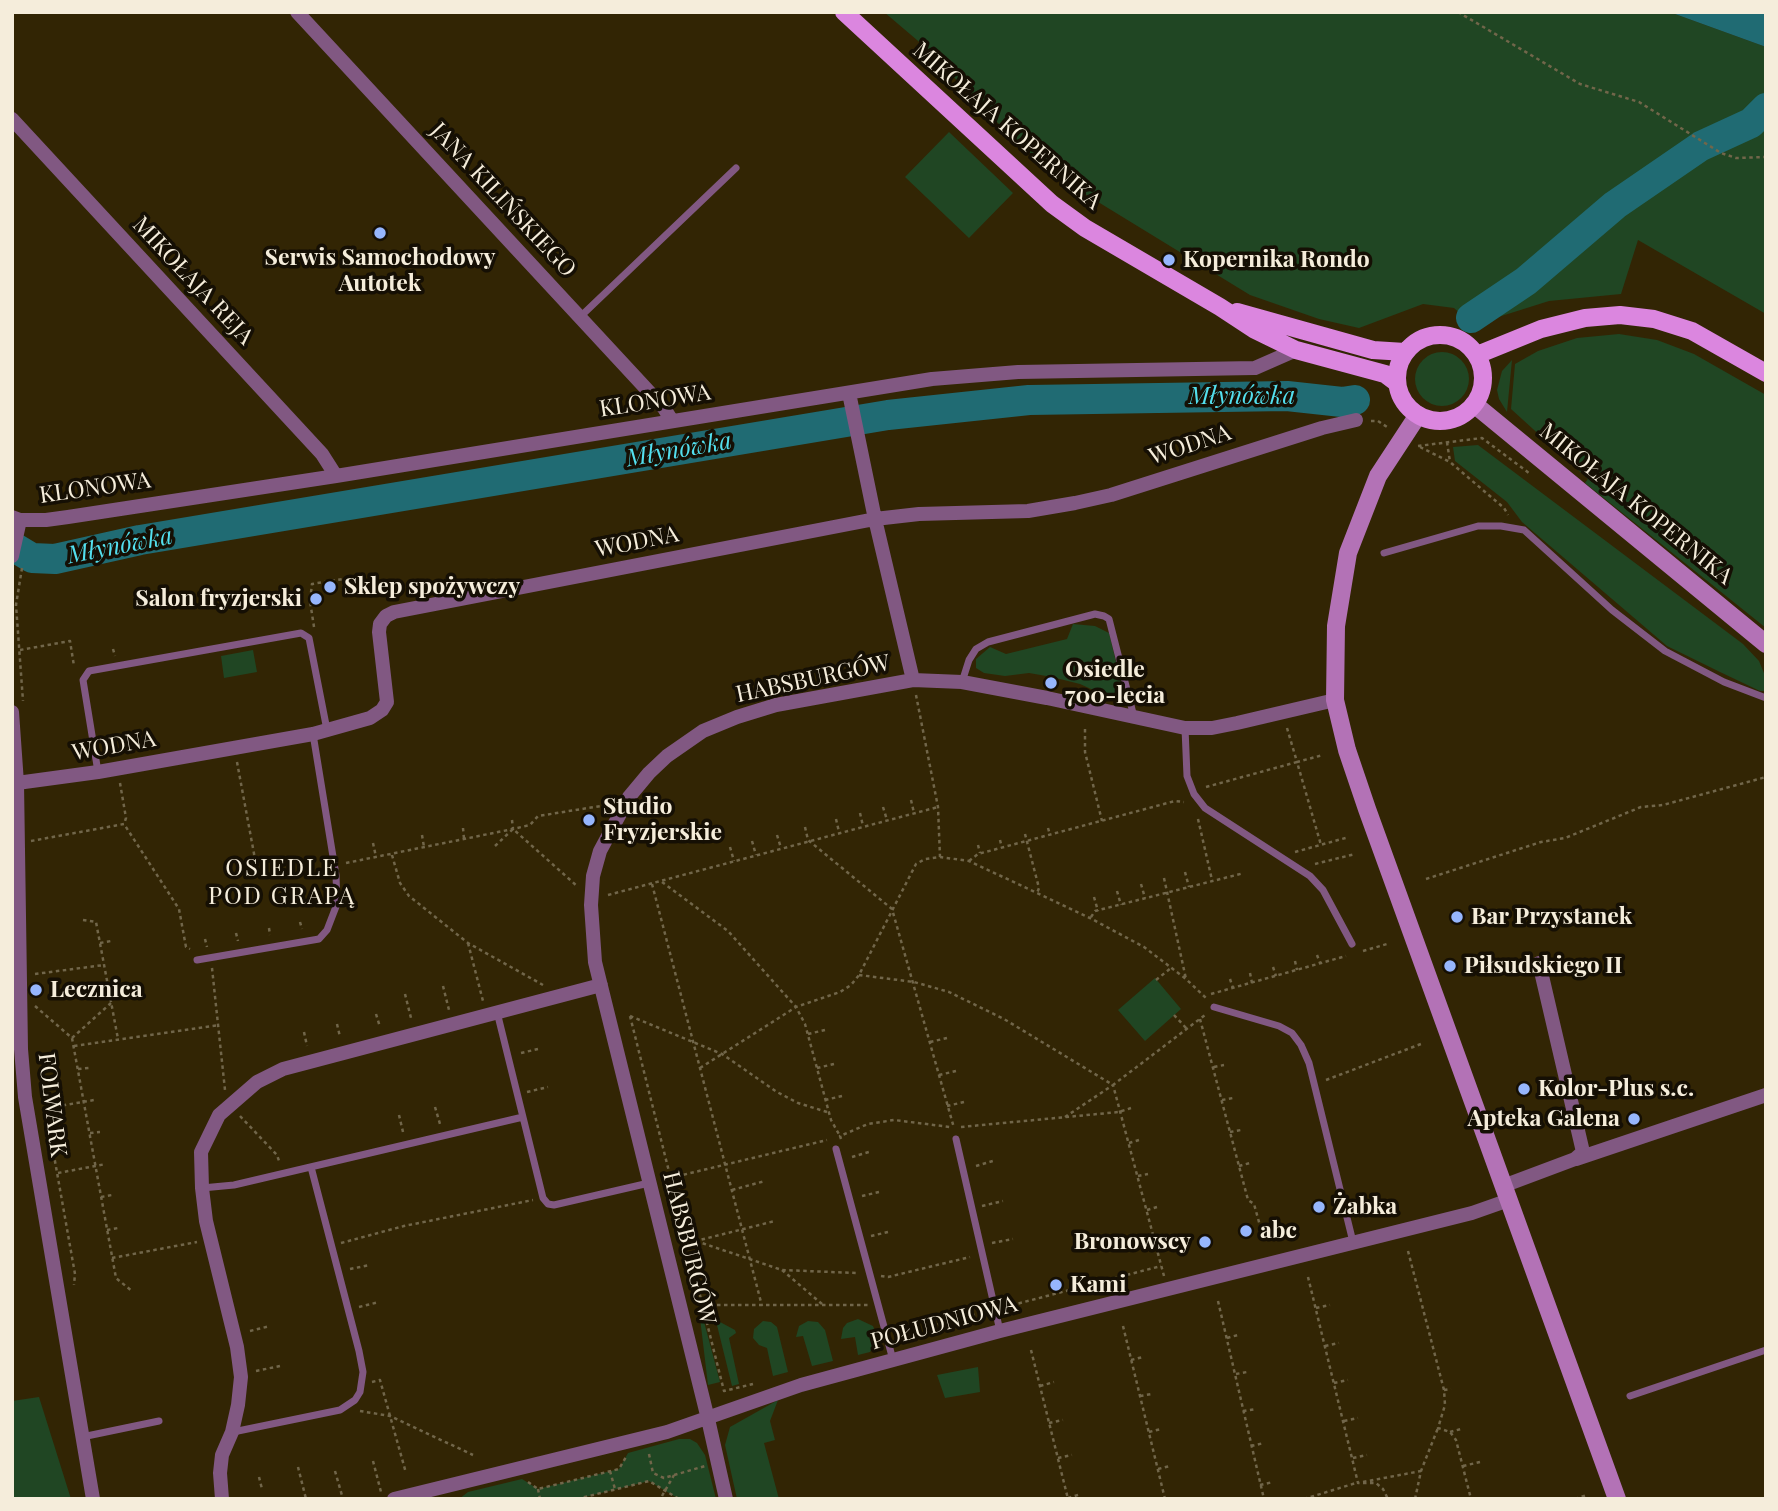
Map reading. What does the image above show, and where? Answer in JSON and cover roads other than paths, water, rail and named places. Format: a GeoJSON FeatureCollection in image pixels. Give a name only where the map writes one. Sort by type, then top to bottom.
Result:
{"type":"FeatureCollection","features":[{"type":"Feature","properties":{"kind":"main road","name":"MIKOŁAJA KOPERNIKA"},"geometry":{"type":"LineString","coordinates":[[844,12],[1052,204],[1129,256],[1220,307],[1255,330],[1296,349],[1385,374],[1397,383]]}},
{"type":"Feature","properties":{"kind":"main road","name":"MIKOŁAJA KOPERNIKA"},"geometry":{"type":"LineString","coordinates":[[1220,307],[1373,350],[1405,352]]}},
{"type":"Feature","properties":{"kind":"main road"},"geometry":{"type":"LineString","coordinates":[[1477,355],[1541,329],[1585,318],[1620,315],[1654,319],[1692,331],[1766,373]]}},
{"type":"Feature","properties":{"kind":"main road"},"geometry":{"type":"LineString","coordinates":[[1442,335],[1455,338],[1477,355],[1483,380],[1474,404],[1465,413],[1442,421],[1430,420],[1408,407],[1397,383],[1400,361],[1415,342],[1428,336],[1442,335]]}},
{"type":"Feature","properties":{"kind":"street","name":"JANA KILIŃSKIEGO"},"geometry":{"type":"LineString","coordinates":[[297,12],[664,408],[672,421]]}},
{"type":"Feature","properties":{"kind":"street","name":"MIKOŁAJA REJA"},"geometry":{"type":"LineString","coordinates":[[12,119],[322,454],[336,476]]}},
{"type":"Feature","properties":{"kind":"street","name":"KLONOWA"},"geometry":{"type":"LineString","coordinates":[[16,518],[46,520],[336,476],[932,379],[1018,372],[1255,368],[1296,349]]}},
{"type":"Feature","properties":{"kind":"street"},"geometry":{"type":"LineString","coordinates":[[849,393],[913,680]]}},
{"type":"Feature","properties":{"kind":"street","name":"MIKOŁAJA KOPERNIKA"},"geometry":{"type":"LineString","coordinates":[[1474,404],[1766,644]]}},
{"type":"Feature","properties":{"kind":"street"},"geometry":{"type":"LineString","coordinates":[[1419,415],[1378,476],[1348,553],[1336,626],[1335,701],[1347,750],[1617,1499]]}},
{"type":"Feature","properties":{"kind":"street","name":"WODNA"},"geometry":{"type":"LineString","coordinates":[[17,783],[98,772],[320,732],[370,718],[382,710],[387,702],[379,632],[380,624],[394,612],[875,519],[919,514],[1028,510],[1075,503],[1111,495],[1322,428],[1356,421]]}},
{"type":"Feature","properties":{"kind":"street"},"geometry":{"type":"LineString","coordinates":[[12,556],[17,535],[16,518]]}},
{"type":"Feature","properties":{"kind":"street","name":"HABSBURGÓW"},"geometry":{"type":"LineString","coordinates":[[726,1499],[601,985],[592,929],[593,876],[600,851],[629,797],[667,756],[703,731],[776,705],[913,680],[962,682],[1185,728],[1237,723],[1335,701]]}},
{"type":"Feature","properties":{"kind":"street","name":"FOLWARK"},"geometry":{"type":"LineString","coordinates":[[12,712],[17,783],[21,1049],[25,1097],[93,1499]]}},
{"type":"Feature","properties":{"kind":"street"},"geometry":{"type":"LineString","coordinates":[[1539,963],[1581,1138],[1583,1152],[1574,1159]]}},
{"type":"Feature","properties":{"kind":"street"},"geometry":{"type":"LineString","coordinates":[[222,1499],[222,1455],[232,1432],[238,1405],[240,1375],[234,1334],[211,1240],[202,1188],[201,1152],[219,1115],[257,1082],[283,1069],[601,985]]}},
{"type":"Feature","properties":{"kind":"street","name":"POŁUDNIOWA"},"geometry":{"type":"LineString","coordinates":[[387,1496],[651,1436],[794,1388],[893,1360],[1472,1213],[1574,1159],[1766,1095]]}},
{"type":"Feature","properties":{"kind":"lane"},"geometry":{"type":"LineString","coordinates":[[580,317],[736,168]]}},
{"type":"Feature","properties":{"kind":"lane"},"geometry":{"type":"LineString","coordinates":[[1384,553],[1478,526],[1524,530],[1612,610],[1665,651],[1724,682],[1766,698]]}},
{"type":"Feature","properties":{"kind":"lane"},"geometry":{"type":"LineString","coordinates":[[962,682],[969,660],[976,649],[988,642],[1095,614],[1109,619],[1134,718]]}},
{"type":"Feature","properties":{"kind":"lane"},"geometry":{"type":"LineString","coordinates":[[98,772],[83,680],[89,671],[301,633],[309,638],[337,904],[327,930],[319,939],[211,958],[197,956]]}},
{"type":"Feature","properties":{"kind":"lane"},"geometry":{"type":"LineString","coordinates":[[1185,728],[1187,776],[1194,794],[1205,808],[1310,876],[1324,890],[1352,944]]}},
{"type":"Feature","properties":{"kind":"lane"},"geometry":{"type":"LineString","coordinates":[[1214,1007],[1279,1026],[1292,1034],[1301,1045],[1309,1063],[1353,1242]]}},
{"type":"Feature","properties":{"kind":"lane"},"geometry":{"type":"LineString","coordinates":[[492,1013],[508,1057],[543,1198],[548,1204],[554,1205],[649,1183]]}},
{"type":"Feature","properties":{"kind":"lane"},"geometry":{"type":"LineString","coordinates":[[202,1188],[234,1185],[523,1117]]}},
{"type":"Feature","properties":{"kind":"lane"},"geometry":{"type":"LineString","coordinates":[[956,1139],[1000,1331]]}},
{"type":"Feature","properties":{"kind":"lane"},"geometry":{"type":"LineString","coordinates":[[840,1148],[869,1273],[893,1360]]}},
{"type":"Feature","properties":{"kind":"lane"},"geometry":{"type":"LineString","coordinates":[[232,1432],[340,1410],[355,1400],[363,1382],[359,1352],[311,1167]]}},
{"type":"Feature","properties":{"kind":"lane"},"geometry":{"type":"LineString","coordinates":[[1630,1396],[1766,1350]]}},
{"type":"Feature","properties":{"kind":"lane"},"geometry":{"type":"LineString","coordinates":[[82,1437],[159,1421]]}},
{"type":"Feature","properties":{"kind":"water"},"geometry":{"type":"Polygon","coordinates":[[[1667,12],[1766,12],[1766,47],[1675,14],[1667,12]]]}},
{"type":"Feature","properties":{"kind":"waterway","name":"Młynówka"},"geometry":{"type":"LineString","coordinates":[[1471,318],[1526,281],[1615,205],[1701,146],[1751,123],[1766,108]]}},
{"type":"Feature","properties":{"kind":"waterway","name":"Młynówka"},"geometry":{"type":"LineString","coordinates":[[12,546],[32,558],[55,559],[140,540],[888,415],[1029,400],[1287,396],[1342,402],[1355,400]]}},
{"type":"Feature","properties":{"kind":"place","name":"Serwis Samochodowy Autotek"},"geometry":{"type":"Point","coordinates":[380,233]}},
{"type":"Feature","properties":{"kind":"place","name":"Kopernika Rondo"},"geometry":{"type":"Point","coordinates":[1169,260]}},
{"type":"Feature","properties":{"kind":"place","name":"Sklep spożywczy"},"geometry":{"type":"Point","coordinates":[330,587]}},
{"type":"Feature","properties":{"kind":"place","name":"Salon fryzjerski"},"geometry":{"type":"Point","coordinates":[316,599]}},
{"type":"Feature","properties":{"kind":"place","name":"Osiedle 700-lecia"},"geometry":{"type":"Point","coordinates":[1051,683]}},
{"type":"Feature","properties":{"kind":"place","name":"Studio Fryzjerskie"},"geometry":{"type":"Point","coordinates":[589,820]}},
{"type":"Feature","properties":{"kind":"place","name":"Bar Przystanek"},"geometry":{"type":"Point","coordinates":[1457,917]}},
{"type":"Feature","properties":{"kind":"place","name":"Piłsudskiego II"},"geometry":{"type":"Point","coordinates":[1450,966]}},
{"type":"Feature","properties":{"kind":"place","name":"Lecznica"},"geometry":{"type":"Point","coordinates":[36,990]}},
{"type":"Feature","properties":{"kind":"place","name":"Kolor-Plus s.c."},"geometry":{"type":"Point","coordinates":[1524,1089]}},
{"type":"Feature","properties":{"kind":"place","name":"Apteka Galena"},"geometry":{"type":"Point","coordinates":[1634,1119]}},
{"type":"Feature","properties":{"kind":"place","name":"Żabka"},"geometry":{"type":"Point","coordinates":[1319,1207]}},
{"type":"Feature","properties":{"kind":"place","name":"abc"},"geometry":{"type":"Point","coordinates":[1246,1231]}},
{"type":"Feature","properties":{"kind":"place","name":"Bronowscy"},"geometry":{"type":"Point","coordinates":[1205,1242]}},
{"type":"Feature","properties":{"kind":"place","name":"Kami"},"geometry":{"type":"Point","coordinates":[1056,1285]}},
{"type":"Feature","properties":{"kind":"district","name":"OSIEDLE POD GRAPĄ"},"geometry":{"type":"Point","coordinates":[282,883]}}]}
